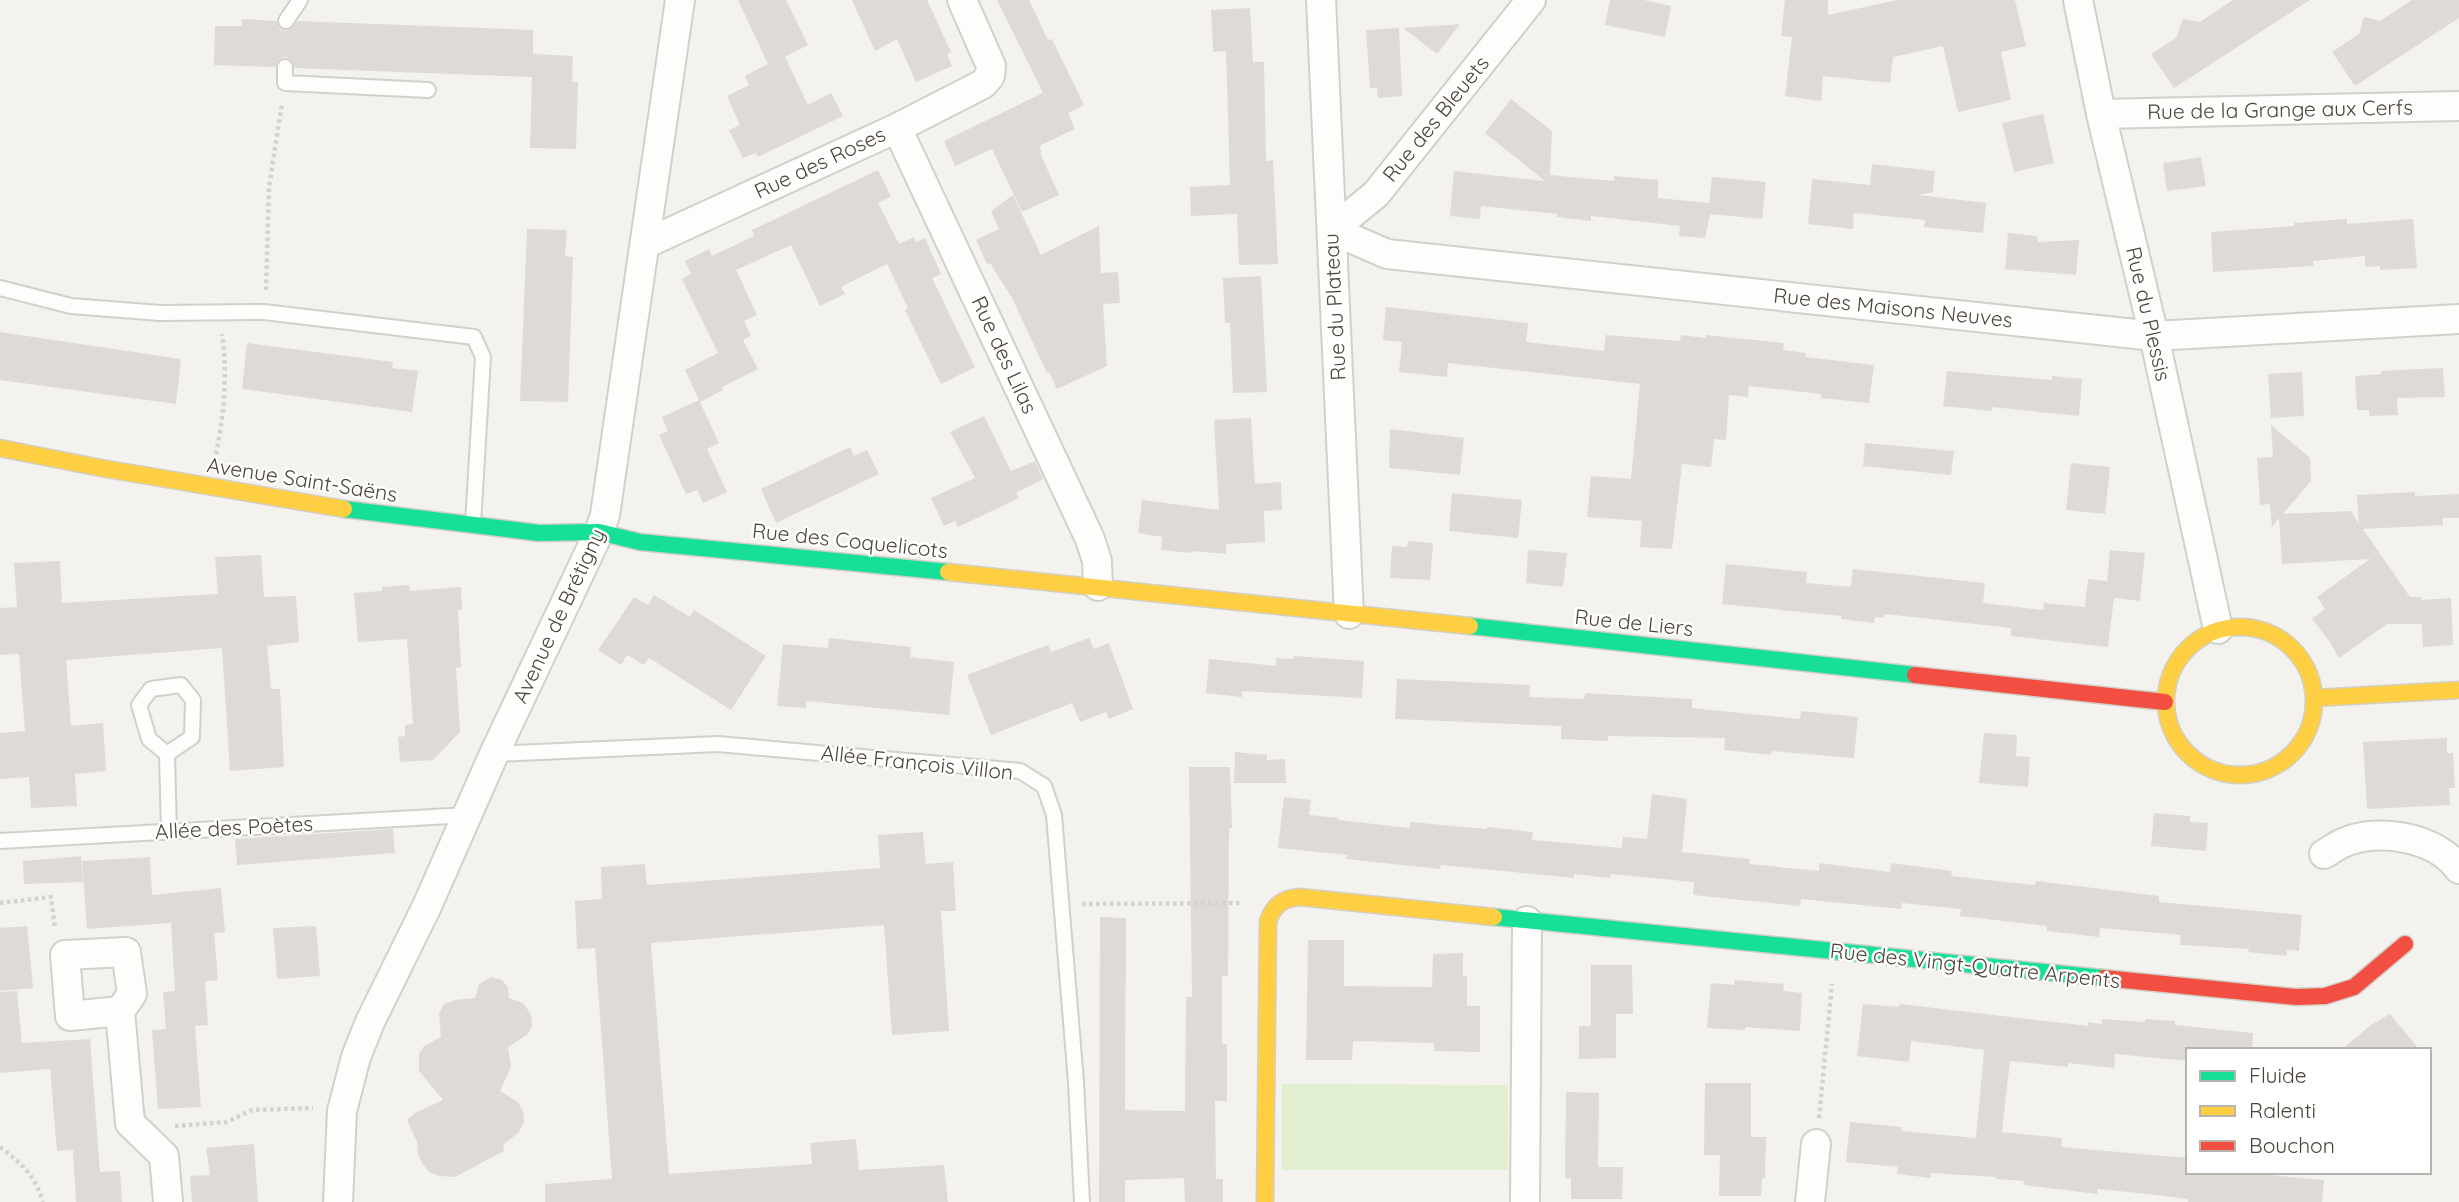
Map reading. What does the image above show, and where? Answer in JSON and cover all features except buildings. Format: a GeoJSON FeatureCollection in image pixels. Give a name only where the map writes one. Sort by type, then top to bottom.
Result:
{"type":"FeatureCollection","features":[{"type":"Feature","properties":{"kind":"street","name":"Avenue de Brétigny"},"geometry":{"type":"LineString","coordinates":[[338,1202],[342,1111],[356,1057],[606,515],[680,0]]}},
{"type":"Feature","properties":{"kind":"street","name":"Rue des Roses"},"geometry":{"type":"LineString","coordinates":[[645,244],[897,128],[977,88],[990,76],[991,66],[962,0]]}},
{"type":"Feature","properties":{"kind":"street","name":"Rue du Plateau"},"geometry":{"type":"LineString","coordinates":[[1321,0],[1349,614]]}},
{"type":"Feature","properties":{"kind":"street","name":"Rue des Bleuets"},"geometry":{"type":"LineString","coordinates":[[1332,230],[1376,194],[1531,0]]}},
{"type":"Feature","properties":{"kind":"street","name":"Rue du Plessis"},"geometry":{"type":"LineString","coordinates":[[2077,0],[2218,629]]}},
{"type":"Feature","properties":{"kind":"street","name":"Rue de la Grange aux Cerfs"},"geometry":{"type":"LineString","coordinates":[[2101,114],[2459,106]]}},
{"type":"Feature","properties":{"kind":"street","name":"Rue des Lilas"},"geometry":{"type":"LineString","coordinates":[[897,128],[1090,538],[1097,561],[1098,586]]}},
{"type":"Feature","properties":{"kind":"street","name":"Rue des Maisons Neuves"},"geometry":{"type":"LineString","coordinates":[[1332,230],[1387,254],[2154,336],[2459,319]]}},
{"type":"Feature","properties":{"kind":"street","name":"Avenue Saint-Saëns"},"geometry":{"type":"LineString","coordinates":[[0,448],[327,507],[538,533],[600,532]]}},
{"type":"Feature","properties":{"kind":"street","name":"Rue des Coquelicots"},"geometry":{"type":"LineString","coordinates":[[600,532],[640,541],[1098,586]]}},
{"type":"Feature","properties":{"kind":"street","name":"Rue de Liers"},"geometry":{"type":"LineString","coordinates":[[1098,586],[2165,702]]}},
{"type":"Feature","properties":{"kind":"street"},"geometry":{"type":"LineString","coordinates":[[2245,626],[2272,633],[2294,649],[2309,672],[2315,698],[2313,719],[2293,754],[2277,766],[2256,774],[2234,775],[2212,771],[2193,760],[2178,743],[2168,723],[2165,702],[2167,682],[2174,664],[2186,649],[2201,637],[2218,629],[2245,626]]}},
{"type":"Feature","properties":{"kind":"street"},"geometry":{"type":"LineString","coordinates":[[2315,698],[2459,690]]}},
{"type":"Feature","properties":{"kind":"street"},"geometry":{"type":"LineString","coordinates":[[2324,855],[2343,842],[2367,836],[2400,837],[2421,841],[2441,851],[2459,869]]}},
{"type":"Feature","properties":{"kind":"street","name":"Rue des Vingt-Quatre Arpents"},"geometry":{"type":"LineString","coordinates":[[1273,906],[1285,898],[1299,897],[2295,997],[2325,996],[2354,987],[2405,944]]}},
{"type":"Feature","properties":{"kind":"street"},"geometry":{"type":"LineString","coordinates":[[1265,1202],[1268,922],[1273,906]]}},
{"type":"Feature","properties":{"kind":"street"},"geometry":{"type":"LineString","coordinates":[[1525,1202],[1527,921]]}},
{"type":"Feature","properties":{"kind":"street"},"geometry":{"type":"LineString","coordinates":[[120,1011],[70,1016],[65,956],[126,952],[132,993],[120,1011],[130,1123],[163,1156],[168,1202]]}},
{"type":"Feature","properties":{"kind":"street"},"geometry":{"type":"LineString","coordinates":[[1810,1202],[1816,1144]]}},
{"type":"Feature","properties":{"kind":"lane"},"geometry":{"type":"LineString","coordinates":[[286,21],[300,0]]}},
{"type":"Feature","properties":{"kind":"lane"},"geometry":{"type":"LineString","coordinates":[[285,67],[285,83],[428,90]]}},
{"type":"Feature","properties":{"kind":"lane"},"geometry":{"type":"LineString","coordinates":[[0,288],[71,306],[160,313],[264,312],[474,337],[483,357],[473,526]]}},
{"type":"Feature","properties":{"kind":"lane"},"geometry":{"type":"LineString","coordinates":[[167,754],[192,737],[193,700],[181,685],[151,689],[139,705],[149,739],[167,754],[169,832]]}},
{"type":"Feature","properties":{"kind":"lane","name":"Allée François Villon"},"geometry":{"type":"LineString","coordinates":[[494,754],[718,744],[1020,771],[1044,786],[1054,815],[1077,1096],[1082,1202]]}},
{"type":"Feature","properties":{"kind":"lane","name":"Allée des Poètes"},"geometry":{"type":"LineString","coordinates":[[0,841],[468,815]]}},
{"type":"Feature","properties":{"kind":"path"},"geometry":{"type":"LineString","coordinates":[[264,312],[269,187],[285,83]]}},
{"type":"Feature","properties":{"kind":"path"},"geometry":{"type":"LineString","coordinates":[[209,487],[219,441],[226,359],[219,312]]}},
{"type":"Feature","properties":{"kind":"path"},"geometry":{"type":"LineString","coordinates":[[0,903],[51,898],[56,939],[65,956]]}},
{"type":"Feature","properties":{"kind":"path"},"geometry":{"type":"LineString","coordinates":[[1062,905],[1234,902],[1273,906]]}},
{"type":"Feature","properties":{"kind":"path"},"geometry":{"type":"LineString","coordinates":[[1816,1144],[1836,952]]}},
{"type":"Feature","properties":{"kind":"path"},"geometry":{"type":"LineString","coordinates":[[156,1149],[175,1126],[227,1122],[252,1110],[305,1107],[342,1111]]}},
{"type":"Feature","properties":{"kind":"path"},"geometry":{"type":"LineString","coordinates":[[0,1147],[26,1168],[37,1183],[43,1202]]}},
{"type":"Feature","properties":{"kind":"green space"},"geometry":{"type":"Polygon","coordinates":[[[1282,1084],[1508,1085],[1508,1170],[1282,1170],[1282,1084]]]}},
{"type":"Feature","properties":{"kind":"traffic: fast"},"geometry":{"type":"LineString","coordinates":[[344,509],[539,533],[599,532],[640,542],[948,572]]}},
{"type":"Feature","properties":{"kind":"traffic: fast"},"geometry":{"type":"LineString","coordinates":[[1470,626],[1915,675]]}},
{"type":"Feature","properties":{"kind":"traffic: fast"},"geometry":{"type":"LineString","coordinates":[[1494,917],[2104,978]]}},
{"type":"Feature","properties":{"kind":"traffic: slow"},"geometry":{"type":"LineString","coordinates":[[0,448],[344,509]]}},
{"type":"Feature","properties":{"kind":"traffic: slow"},"geometry":{"type":"LineString","coordinates":[[948,572],[1470,626]]}},
{"type":"Feature","properties":{"kind":"traffic: slow"},"geometry":{"type":"LineString","coordinates":[[2240,627],[2268,632],[2293,648],[2309,673],[2314,701],[2309,729],[2293,754],[2268,770],[2240,775],[2212,770],[2187,754],[2171,729],[2166,701],[2171,673],[2187,648],[2212,632],[2240,627]]}},
{"type":"Feature","properties":{"kind":"traffic: slow"},"geometry":{"type":"LineString","coordinates":[[2315,698],[2459,690]]}},
{"type":"Feature","properties":{"kind":"traffic: slow"},"geometry":{"type":"LineString","coordinates":[[1265,1202],[1268,921],[1276,907],[1283,901],[1299,897],[1494,917]]}},
{"type":"Feature","properties":{"kind":"traffic: jam"},"geometry":{"type":"LineString","coordinates":[[1915,675],[2165,702]]}},
{"type":"Feature","properties":{"kind":"traffic: jam"},"geometry":{"type":"LineString","coordinates":[[2104,978],[2296,997],[2325,996],[2354,987],[2405,944]]}}]}
